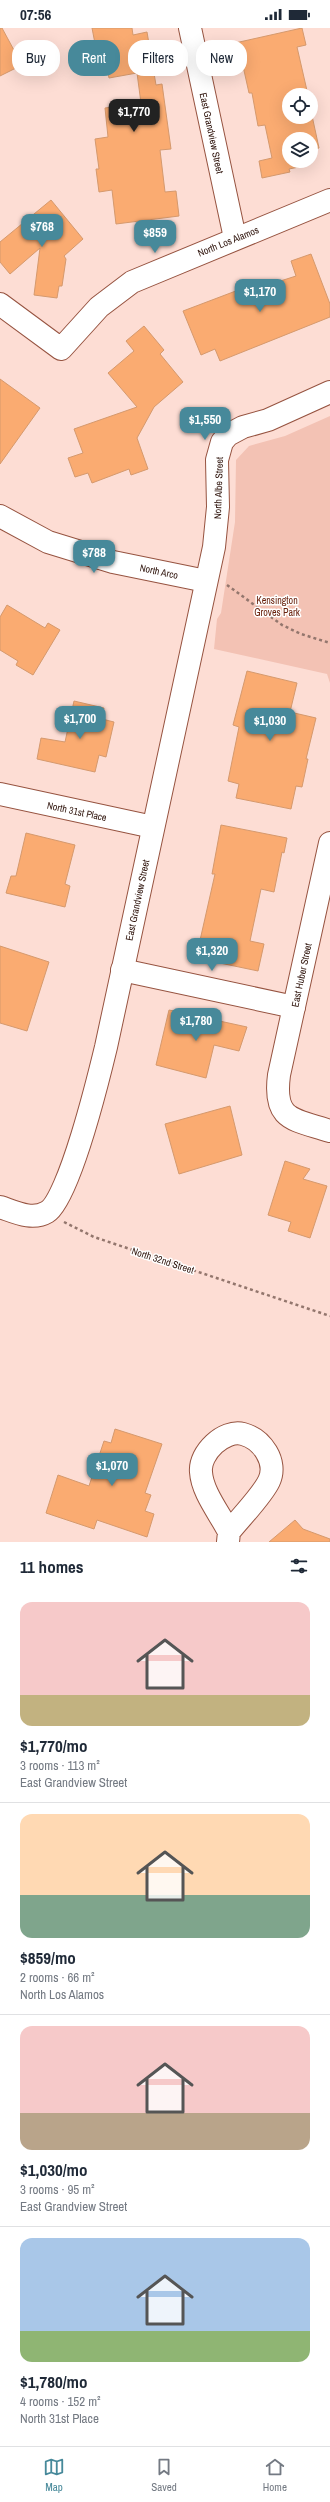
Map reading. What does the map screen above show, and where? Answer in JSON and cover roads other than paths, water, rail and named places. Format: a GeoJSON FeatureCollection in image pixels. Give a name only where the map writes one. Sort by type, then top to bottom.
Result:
{"type":"FeatureCollection","features":[{"type":"Feature","properties":{"kind":"street","name":"East Grandview Street"},"geometry":{"type":"LineString","coordinates":[[190,28],[235,238]]}},
{"type":"Feature","properties":{"kind":"street","name":"North Los Alamos"},"geometry":{"type":"LineString","coordinates":[[0,304],[61,349],[99,307],[132,282],[235,238],[330,200]]}},
{"type":"Feature","properties":{"kind":"street","name":"North Albe Street"},"geometry":{"type":"LineString","coordinates":[[214,582],[218,460],[222,442],[235,431],[268,420],[330,392]]}},
{"type":"Feature","properties":{"kind":"street","name":"North Arco"},"geometry":{"type":"LineString","coordinates":[[0,516],[48,542],[113,562],[214,582]]}},
{"type":"Feature","properties":{"kind":"street","name":"East Grandview Street"},"geometry":{"type":"LineString","coordinates":[[0,1207],[32,1216],[48,1212],[54,1206],[63,1191],[92,1103],[153,827],[214,582]]}},
{"type":"Feature","properties":{"kind":"street","name":"North 31st Place"},"geometry":{"type":"LineString","coordinates":[[0,794],[153,827]]}},
{"type":"Feature","properties":{"kind":"street","name":"East Huber Street"},"geometry":{"type":"LineString","coordinates":[[330,843],[279,1076],[277,1097],[279,1107],[285,1114],[293,1119],[330,1131]]}},
{"type":"Feature","properties":{"kind":"street"},"geometry":{"type":"LineString","coordinates":[[122,970],[294,1007]]}},
{"type":"Feature","properties":{"kind":"park label","name":"Kensington Groves Park"},"geometry":{"type":"Point","coordinates":[277,606]}}]}
